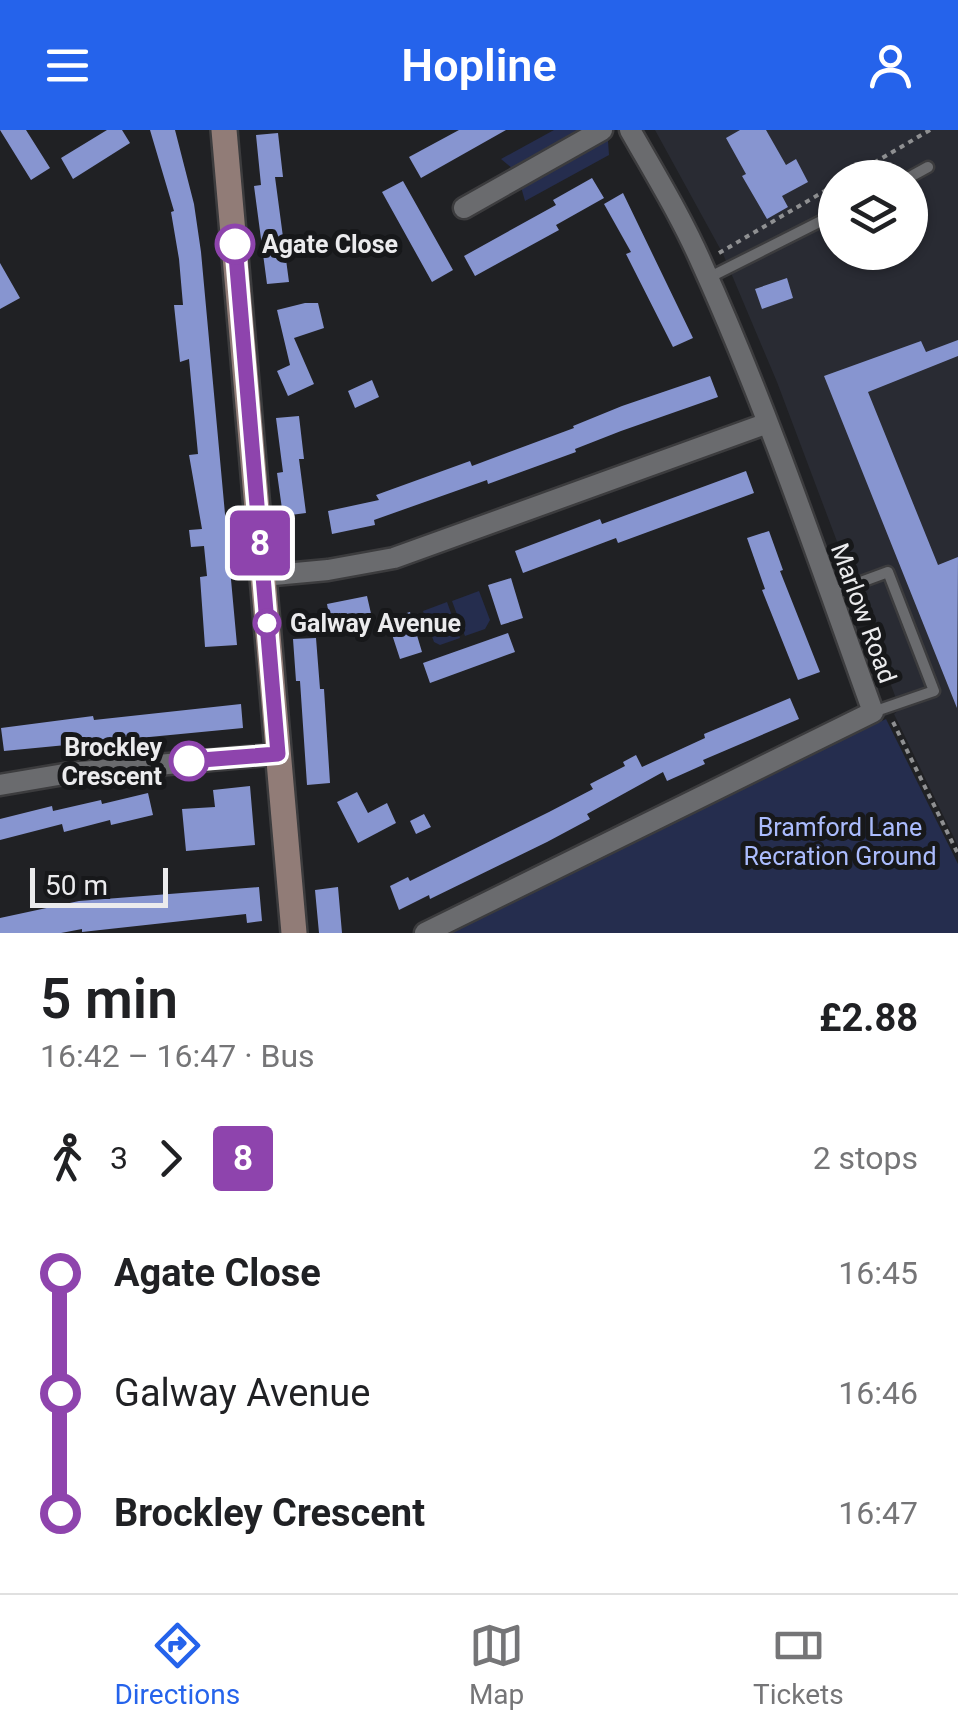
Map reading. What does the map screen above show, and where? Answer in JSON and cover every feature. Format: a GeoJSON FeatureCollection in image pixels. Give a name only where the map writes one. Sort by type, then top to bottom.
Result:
{"type":"FeatureCollection","features":[{"type":"Feature","properties":{"kind":"street"},"geometry":{"type":"LineString","coordinates":[[224,130],[294,933]]}},
{"type":"Feature","properties":{"kind":"street"},"geometry":{"type":"LineString","coordinates":[[464,208],[602,130]]}},
{"type":"Feature","properties":{"kind":"street","name":"Marlow Road"},"geometry":{"type":"LineString","coordinates":[[425,933],[873,712],[768,423],[705,270],[630,130]]}},
{"type":"Feature","properties":{"kind":"street"},"geometry":{"type":"LineString","coordinates":[[263,576],[394,558],[768,423]]}},
{"type":"Feature","properties":{"kind":"street"},"geometry":{"type":"LineString","coordinates":[[0,785],[70,772],[278,754]]}},
{"type":"Feature","properties":{"kind":"lane"},"geometry":{"type":"LineString","coordinates":[[705,270],[818,221]]}},
{"type":"Feature","properties":{"kind":"lane"},"geometry":{"type":"LineString","coordinates":[[830,593],[888,572],[934,692],[873,712]]}},
{"type":"Feature","properties":{"kind":"path"},"geometry":{"type":"LineString","coordinates":[[879,160],[930,130]]}},
{"type":"Feature","properties":{"kind":"path"},"geometry":{"type":"LineString","coordinates":[[705,270],[818,196]]}},
{"type":"Feature","properties":{"kind":"path"},"geometry":{"type":"LineString","coordinates":[[873,712],[890,715],[958,854]]}},
{"type":"Feature","properties":{"kind":"shaded area"},"geometry":{"type":"Polygon","coordinates":[[[655,130],[958,130],[958,846],[894,714],[900,709],[777,382],[723,254],[655,130]]]}},
{"type":"Feature","properties":{"kind":"green space"},"geometry":{"type":"Polygon","coordinates":[[[554,130],[592,130],[513,169],[501,159],[554,130]]]}},
{"type":"Feature","properties":{"kind":"green space"},"geometry":{"type":"Polygon","coordinates":[[[602,136],[608,141],[609,155],[525,201],[521,187],[602,136]]]}},
{"type":"Feature","properties":{"kind":"green space"},"geometry":{"type":"Polygon","coordinates":[[[479,591],[490,620],[485,629],[465,636],[452,601],[479,591]]]}},
{"type":"Feature","properties":{"kind":"green space"},"geometry":{"type":"Polygon","coordinates":[[[447,602],[460,638],[440,645],[434,642],[423,611],[447,602]]]}},
{"type":"Feature","properties":{"kind":"green space","name":"Bramford Lane Recration Ground"},"geometry":{"type":"Polygon","coordinates":[[[886,719],[958,864],[958,933],[449,933],[716,799],[886,719]]]}},
{"type":"Feature","properties":{"kind":"building"},"geometry":{"type":"Polygon","coordinates":[[[0,130],[26,130],[50,168],[31,180],[0,130]]]}},
{"type":"Feature","properties":{"kind":"building"},"geometry":{"type":"Polygon","coordinates":[[[107,130],[122,130],[130,143],[73,179],[61,158],[107,130]]]}},
{"type":"Feature","properties":{"kind":"building"},"geometry":{"type":"Polygon","coordinates":[[[150,130],[175,130],[194,204],[237,645],[205,647],[200,577],[207,576],[204,546],[191,547],[189,530],[202,529],[189,455],[198,454],[189,359],[180,362],[174,305],[183,305],[171,212],[174,211],[150,130]]]}},
{"type":"Feature","properties":{"kind":"building"},"geometry":{"type":"Polygon","coordinates":[[[459,130],[506,130],[421,178],[409,157],[459,130]]]}},
{"type":"Feature","properties":{"kind":"building"},"geometry":{"type":"Polygon","coordinates":[[[740,130],[766,130],[786,165],[796,159],[808,182],[782,196],[788,207],[767,219],[726,138],[740,130]]]}},
{"type":"Feature","properties":{"kind":"building"},"geometry":{"type":"Polygon","coordinates":[[[278,133],[283,177],[275,177],[289,282],[267,284],[254,186],[261,185],[256,135],[278,133]]]}},
{"type":"Feature","properties":{"kind":"building"},"geometry":{"type":"Polygon","coordinates":[[[592,178],[604,198],[556,225],[559,230],[475,276],[464,256],[556,205],[553,200],[592,178]]]}},
{"type":"Feature","properties":{"kind":"building"},"geometry":{"type":"Polygon","coordinates":[[[403,181],[453,270],[432,282],[382,192],[403,181]]]}},
{"type":"Feature","properties":{"kind":"building"},"geometry":{"type":"Polygon","coordinates":[[[623,193],[693,338],[673,347],[626,254],[631,252],[604,204],[623,193]]]}},
{"type":"Feature","properties":{"kind":"building"},"geometry":{"type":"Polygon","coordinates":[[[0,263],[20,298],[0,309],[0,263]]]}},
{"type":"Feature","properties":{"kind":"building"},"geometry":{"type":"Polygon","coordinates":[[[787,278],[793,298],[762,309],[755,289],[787,278]]]}},
{"type":"Feature","properties":{"kind":"building"},"geometry":{"type":"Polygon","coordinates":[[[318,303],[324,328],[294,338],[314,384],[288,396],[277,371],[290,365],[277,310],[318,303]]]}},
{"type":"Feature","properties":{"kind":"building"},"geometry":{"type":"Polygon","coordinates":[[[958,340],[958,356],[868,392],[938,565],[958,557],[957,708],[824,376],[921,341],[926,352],[958,340]]]}},
{"type":"Feature","properties":{"kind":"building"},"geometry":{"type":"Polygon","coordinates":[[[710,376],[718,397],[488,484],[487,480],[374,520],[375,525],[332,534],[328,511],[379,500],[376,495],[470,461],[472,466],[622,406],[710,376]]]}},
{"type":"Feature","properties":{"kind":"building"},"geometry":{"type":"Polygon","coordinates":[[[372,380],[379,397],[355,408],[348,391],[372,380]]]}},
{"type":"Feature","properties":{"kind":"building"},"geometry":{"type":"Polygon","coordinates":[[[299,416],[304,459],[299,459],[306,513],[283,516],[277,473],[283,472],[276,418],[299,416]]]}},
{"type":"Feature","properties":{"kind":"building"},"geometry":{"type":"Polygon","coordinates":[[[746,471],[754,493],[523,573],[515,551],[746,471]]]}},
{"type":"Feature","properties":{"kind":"building"},"geometry":{"type":"Polygon","coordinates":[[[769,531],[783,570],[780,571],[820,672],[798,680],[762,590],[765,589],[747,538],[769,531]]]}},
{"type":"Feature","properties":{"kind":"building"},"geometry":{"type":"Polygon","coordinates":[[[511,578],[523,618],[501,625],[488,585],[511,578]]]}},
{"type":"Feature","properties":{"kind":"building"},"geometry":{"type":"Polygon","coordinates":[[[367,596],[372,618],[331,626],[327,604],[367,596]]]}},
{"type":"Feature","properties":{"kind":"building"},"geometry":{"type":"Polygon","coordinates":[[[410,612],[422,652],[400,659],[387,619],[410,612]]]}},
{"type":"Feature","properties":{"kind":"building"},"geometry":{"type":"Polygon","coordinates":[[[508,633],[515,652],[430,683],[423,663],[508,633]]]}},
{"type":"Feature","properties":{"kind":"building"},"geometry":{"type":"Polygon","coordinates":[[[316,638],[320,689],[324,689],[330,783],[307,785],[293,639],[316,638]]]}},
{"type":"Feature","properties":{"kind":"building"},"geometry":{"type":"Polygon","coordinates":[[[790,698],[799,719],[703,760],[705,764],[667,781],[663,772],[587,814],[590,819],[547,842],[399,910],[390,886],[408,877],[410,881],[593,789],[590,784],[625,766],[623,762],[636,755],[642,767],[705,738],[704,734],[790,698]]]}},
{"type":"Feature","properties":{"kind":"building"},"geometry":{"type":"Polygon","coordinates":[[[241,704],[243,728],[4,751],[1,728],[241,704]]]}},
{"type":"Feature","properties":{"kind":"building"},"geometry":{"type":"Polygon","coordinates":[[[250,786],[255,845],[186,851],[182,809],[215,807],[213,790],[250,786]]]}},
{"type":"Feature","properties":{"kind":"building"},"geometry":{"type":"Polygon","coordinates":[[[357,792],[368,813],[387,803],[396,823],[358,843],[337,802],[357,792]]]}},
{"type":"Feature","properties":{"kind":"building"},"geometry":{"type":"Polygon","coordinates":[[[148,793],[153,815],[111,825],[110,820],[64,832],[62,824],[0,840],[0,819],[52,806],[53,811],[148,793]]]}},
{"type":"Feature","properties":{"kind":"building"},"geometry":{"type":"Polygon","coordinates":[[[424,814],[431,827],[416,834],[410,821],[424,814]]]}},
{"type":"Feature","properties":{"kind":"building"},"geometry":{"type":"Polygon","coordinates":[[[259,887],[262,921],[247,923],[246,914],[82,932],[0,933],[0,918],[79,901],[259,887]]]}},
{"type":"Feature","properties":{"kind":"building"},"geometry":{"type":"Polygon","coordinates":[[[338,887],[342,933],[319,933],[315,890],[338,887]]]}},
{"type":"Feature","properties":{"kind":"bus line","name":"8"},"geometry":{"type":"LineString","coordinates":[[189,761],[278,754],[235,244]]}},
{"type":"Feature","properties":{"kind":"place","name":"Agate Close"},"geometry":{"type":"Point","coordinates":[235,244]}},
{"type":"Feature","properties":{"kind":"place","name":"Galway Avenue"},"geometry":{"type":"Point","coordinates":[267,623]}},
{"type":"Feature","properties":{"kind":"place","name":"Brockley Crescent"},"geometry":{"type":"Point","coordinates":[189,761]}}]}
